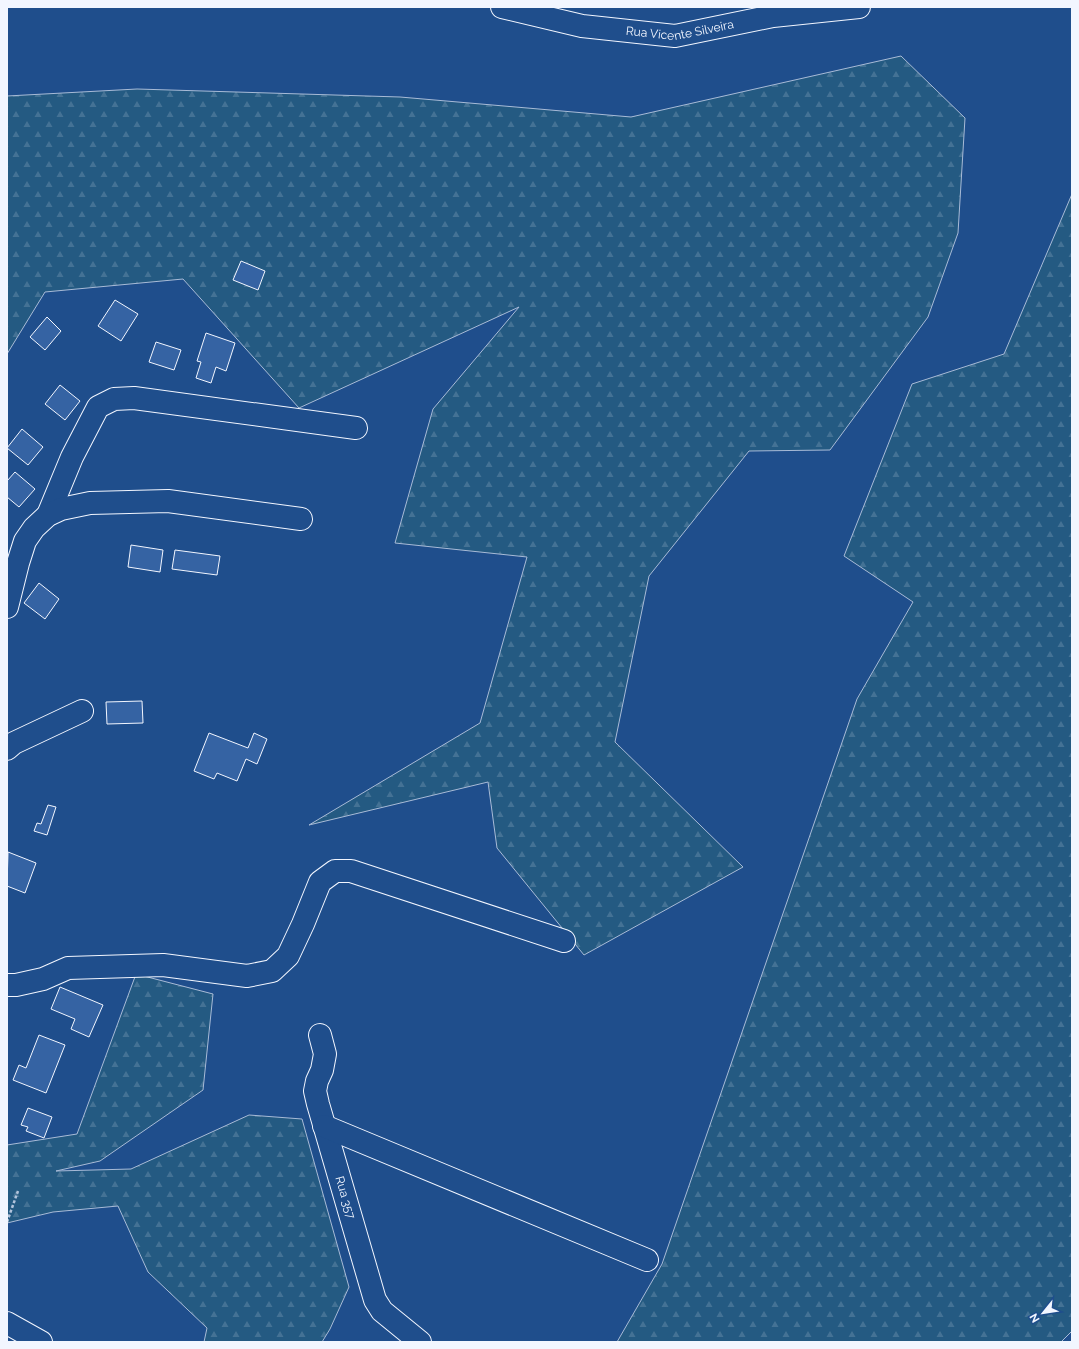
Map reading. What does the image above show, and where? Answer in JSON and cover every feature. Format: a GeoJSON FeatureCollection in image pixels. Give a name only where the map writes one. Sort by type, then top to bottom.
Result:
{"type":"FeatureCollection","features":[{"type":"Feature","properties":{"kind":"street","name":"Rua Vicente Silveira"},"geometry":{"type":"LineString","coordinates":[[502,7],[582,26],[675,36],[773,16],[859,7]]}},
{"type":"Feature","properties":{"kind":"street"},"geometry":{"type":"LineString","coordinates":[[48,516],[72,457],[98,407],[114,399],[134,398],[356,428]]}},
{"type":"Feature","properties":{"kind":"street"},"geometry":{"type":"LineString","coordinates":[[7,607],[25,541],[34,528],[48,516],[61,509],[90,503],[168,501],[301,519]]}},
{"type":"Feature","properties":{"kind":"street"},"geometry":{"type":"LineString","coordinates":[[7,749],[14,743],[82,711]]}},
{"type":"Feature","properties":{"kind":"street"},"geometry":{"type":"LineString","coordinates":[[7,985],[16,985],[43,980],[68,968],[163,965],[247,976],[272,970],[288,956],[304,924],[320,882],[335,871],[351,871],[564,941]]}},
{"type":"Feature","properties":{"kind":"street","name":"Rua 357"},"geometry":{"type":"LineString","coordinates":[[320,1035],[325,1054],[322,1070],[317,1081],[315,1091],[376,1300],[382,1311],[420,1342]]}},
{"type":"Feature","properties":{"kind":"street"},"geometry":{"type":"LineString","coordinates":[[324,1126],[647,1260]]}},
{"type":"Feature","properties":{"kind":"street"},"geometry":{"type":"LineString","coordinates":[[7,1323],[41,1342]]}},
{"type":"Feature","properties":{"kind":"path"},"geometry":{"type":"LineString","coordinates":[[7,1222],[18,1191]]}},
{"type":"Feature","properties":{"kind":"green space"},"geometry":{"type":"Polygon","coordinates":[[[901,56],[965,118],[958,233],[928,317],[830,450],[749,451],[649,576],[615,742],[743,867],[584,955],[497,848],[488,782],[309,825],[480,723],[527,557],[395,543],[433,409],[519,307],[299,408],[183,279],[45,292],[7,354],[7,96],[137,89],[400,97],[631,117],[901,56]]]}},
{"type":"Feature","properties":{"kind":"green space"},"geometry":{"type":"Polygon","coordinates":[[[1072,194],[1072,1331],[1061,1342],[617,1342],[662,1264],[857,699],[913,602],[844,556],[912,384],[1004,354],[1072,194]]]}},
{"type":"Feature","properties":{"kind":"green space"},"geometry":{"type":"Polygon","coordinates":[[[136,974],[213,994],[203,1090],[100,1161],[56,1171],[131,1169],[249,1115],[302,1119],[349,1287],[330,1329],[322,1342],[204,1342],[207,1328],[148,1272],[118,1206],[53,1212],[7,1223],[7,1145],[77,1134],[136,974]]]}},
{"type":"Feature","properties":{"kind":"building"},"geometry":{"type":"Polygon","coordinates":[[[241,261],[265,271],[258,290],[233,280],[241,261]]]}},
{"type":"Feature","properties":{"kind":"building"},"geometry":{"type":"Polygon","coordinates":[[[115,300],[138,314],[121,341],[98,326],[115,300]]]}},
{"type":"Feature","properties":{"kind":"building"},"geometry":{"type":"Polygon","coordinates":[[[47,317],[61,331],[45,350],[30,337],[47,317]]]}},
{"type":"Feature","properties":{"kind":"building"},"geometry":{"type":"Polygon","coordinates":[[[206,333],[235,343],[226,371],[216,367],[211,383],[196,378],[201,362],[197,361],[206,333]]]}},
{"type":"Feature","properties":{"kind":"building"},"geometry":{"type":"Polygon","coordinates":[[[156,342],[181,350],[174,370],[149,362],[156,342]]]}},
{"type":"Feature","properties":{"kind":"building"},"geometry":{"type":"Polygon","coordinates":[[[60,385],[80,401],[65,420],[45,404],[60,385]]]}},
{"type":"Feature","properties":{"kind":"building"},"geometry":{"type":"Polygon","coordinates":[[[22,429],[43,447],[28,465],[7,448],[22,429]]]}},
{"type":"Feature","properties":{"kind":"building"},"geometry":{"type":"Polygon","coordinates":[[[15,472],[35,489],[19,507],[7,497],[7,481],[15,472]]]}},
{"type":"Feature","properties":{"kind":"building"},"geometry":{"type":"Polygon","coordinates":[[[131,545],[163,550],[160,572],[128,567],[131,545]]]}},
{"type":"Feature","properties":{"kind":"building"},"geometry":{"type":"Polygon","coordinates":[[[175,550],[220,556],[217,575],[172,569],[175,550]]]}},
{"type":"Feature","properties":{"kind":"building"},"geometry":{"type":"Polygon","coordinates":[[[39,583],[59,599],[45,619],[24,603],[39,583]]]}},
{"type":"Feature","properties":{"kind":"building"},"geometry":{"type":"Polygon","coordinates":[[[142,701],[143,723],[107,724],[106,702],[142,701]]]}},
{"type":"Feature","properties":{"kind":"building"},"geometry":{"type":"Polygon","coordinates":[[[209,733],[248,748],[254,733],[267,739],[257,764],[246,759],[237,781],[217,773],[214,779],[194,771],[209,733]]]}},
{"type":"Feature","properties":{"kind":"building"},"geometry":{"type":"Polygon","coordinates":[[[48,805],[56,807],[47,835],[34,831],[37,823],[41,824],[48,805]]]}},
{"type":"Feature","properties":{"kind":"building"},"geometry":{"type":"Polygon","coordinates":[[[8,852],[36,863],[25,893],[7,886],[8,852]]]}},
{"type":"Feature","properties":{"kind":"building"},"geometry":{"type":"Polygon","coordinates":[[[60,987],[103,1005],[89,1037],[71,1029],[75,1019],[51,1009],[60,987]]]}},
{"type":"Feature","properties":{"kind":"building"},"geometry":{"type":"Polygon","coordinates":[[[39,1035],[65,1045],[46,1093],[13,1080],[19,1065],[26,1068],[39,1035]]]}},
{"type":"Feature","properties":{"kind":"building"},"geometry":{"type":"Polygon","coordinates":[[[28,1108],[52,1117],[44,1138],[26,1131],[28,1127],[21,1125],[28,1108]]]}}]}
